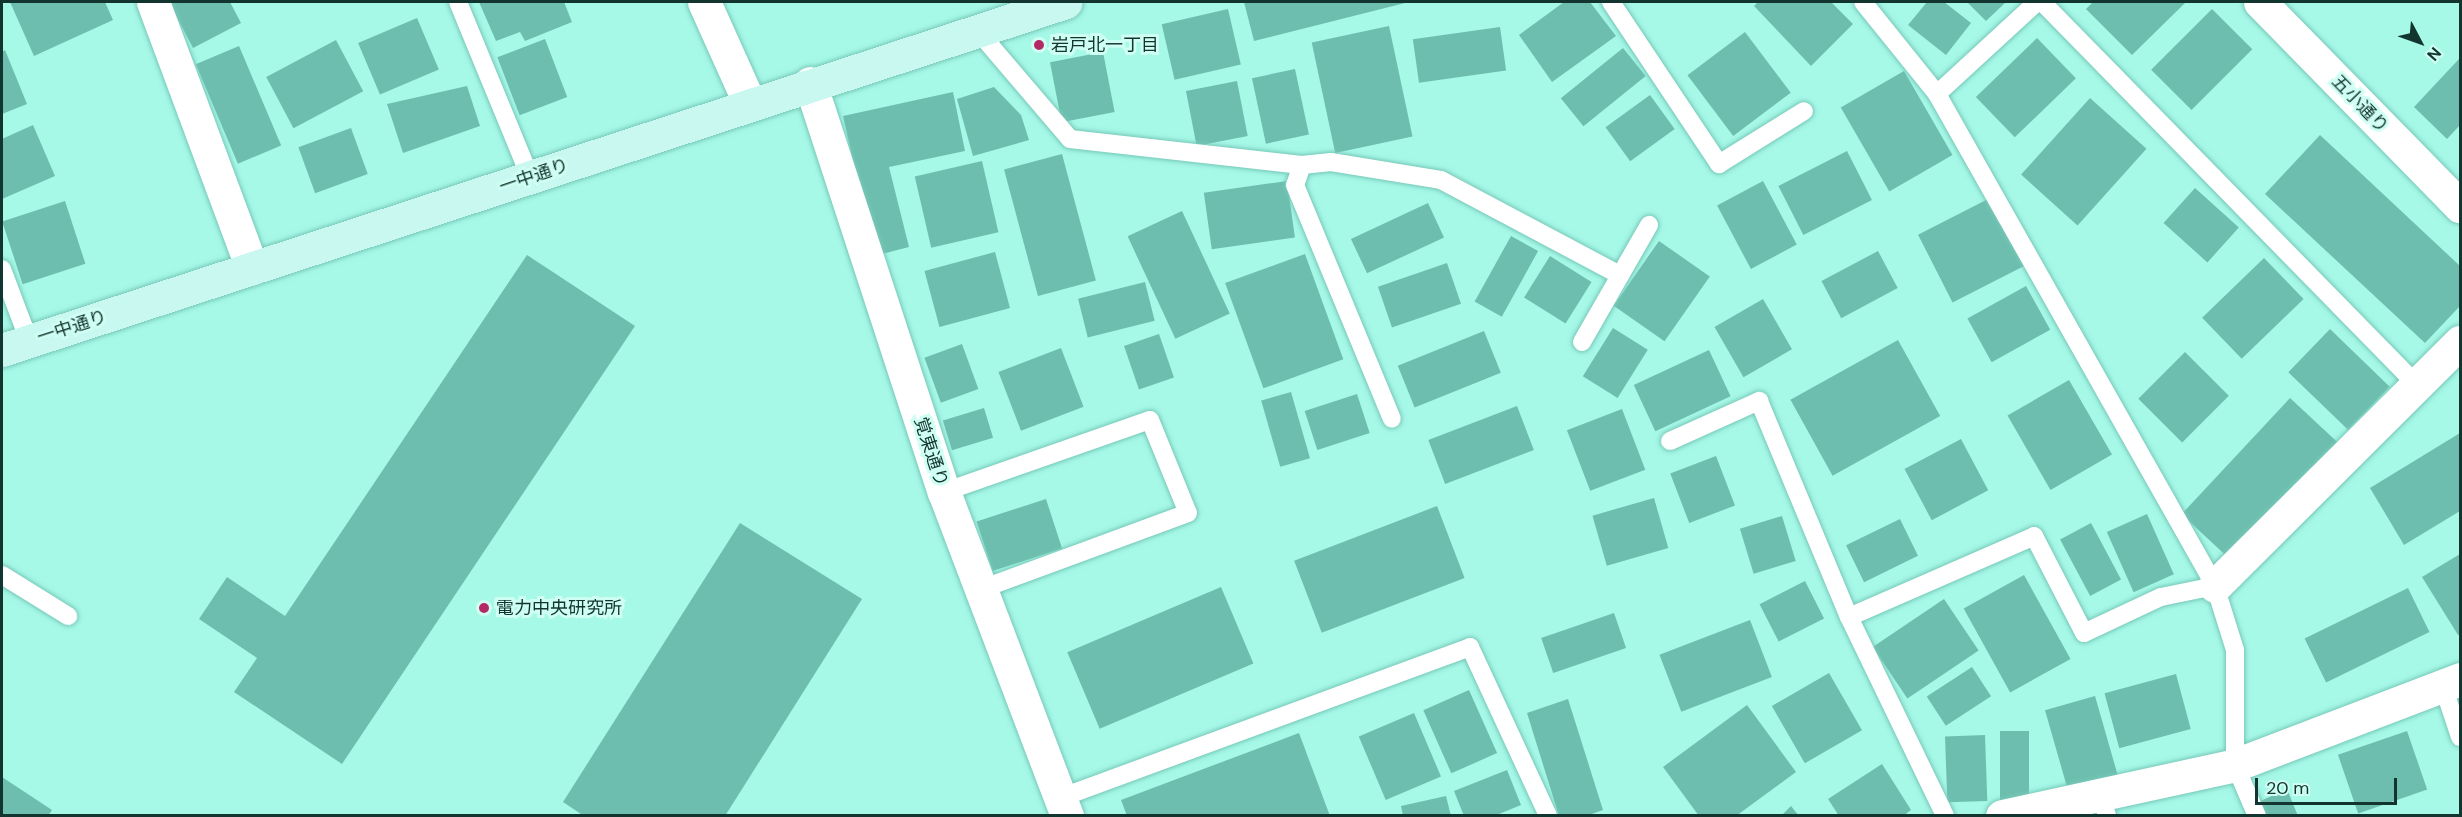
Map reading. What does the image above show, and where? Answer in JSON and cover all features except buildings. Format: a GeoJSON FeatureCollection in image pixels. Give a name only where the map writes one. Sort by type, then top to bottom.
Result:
{"type":"FeatureCollection","features":[{"type":"Feature","properties":{"kind":"street"},"geometry":{"type":"LineString","coordinates":[[153,2],[252,268]]}},
{"type":"Feature","properties":{"kind":"street"},"geometry":{"type":"LineString","coordinates":[[704,2],[749,102]]}},
{"type":"Feature","properties":{"kind":"street","name":"五小通り"},"geometry":{"type":"LineString","coordinates":[[2260,2],[2460,206]]}},
{"type":"Feature","properties":{"kind":"street","name":"一中通り"},"geometry":{"type":"LineString","coordinates":[[15,345],[1055,3]]}},
{"type":"Feature","properties":{"kind":"street","name":"覚東通り"},"geometry":{"type":"LineString","coordinates":[[810,83],[944,492],[984,588],[1064,807]]}},
{"type":"Feature","properties":{"kind":"street"},"geometry":{"type":"LineString","coordinates":[[2215,586],[2460,342]]}},
{"type":"Feature","properties":{"kind":"street"},"geometry":{"type":"LineString","coordinates":[[2002,816],[2103,805],[2235,765],[2452,682]]}},
{"type":"Feature","properties":{"kind":"lane"},"geometry":{"type":"LineString","coordinates":[[458,2],[530,177]]}},
{"type":"Feature","properties":{"kind":"lane"},"geometry":{"type":"LineString","coordinates":[[1611,2],[1719,164],[1804,111]]}},
{"type":"Feature","properties":{"kind":"lane"},"geometry":{"type":"LineString","coordinates":[[1863,2],[1937,94],[2215,586],[2235,650],[2235,765],[2257,816]]}},
{"type":"Feature","properties":{"kind":"lane"},"geometry":{"type":"LineString","coordinates":[[1937,94],[2037,2]]}},
{"type":"Feature","properties":{"kind":"lane"},"geometry":{"type":"LineString","coordinates":[[2042,2],[2416,384]]}},
{"type":"Feature","properties":{"kind":"lane"},"geometry":{"type":"LineString","coordinates":[[977,30],[1070,139],[1302,165],[1331,162],[1441,180],[1620,275]]}},
{"type":"Feature","properties":{"kind":"lane"},"geometry":{"type":"LineString","coordinates":[[1302,165],[1295,185],[1392,419]]}},
{"type":"Feature","properties":{"kind":"lane"},"geometry":{"type":"LineString","coordinates":[[1582,342],[1649,225]]}},
{"type":"Feature","properties":{"kind":"lane"},"geometry":{"type":"LineString","coordinates":[[2,269],[15,345]]}},
{"type":"Feature","properties":{"kind":"lane"},"geometry":{"type":"LineString","coordinates":[[1670,441],[1759,401],[1849,618],[1945,816]]}},
{"type":"Feature","properties":{"kind":"lane"},"geometry":{"type":"LineString","coordinates":[[944,492],[1150,420],[1188,513],[984,588]]}},
{"type":"Feature","properties":{"kind":"lane"},"geometry":{"type":"LineString","coordinates":[[1849,618],[2034,536],[2084,633],[2161,597],[2215,586]]}},
{"type":"Feature","properties":{"kind":"lane"},"geometry":{"type":"LineString","coordinates":[[2,575],[68,616]]}},
{"type":"Feature","properties":{"kind":"lane"},"geometry":{"type":"LineString","coordinates":[[1064,807],[1470,647],[1548,816]]}},
{"type":"Feature","properties":{"kind":"lane"},"geometry":{"type":"LineString","coordinates":[[2452,682],[2460,737]]}},
{"type":"Feature","properties":{"kind":"place","name":"岩戸北一丁目"},"geometry":{"type":"Point","coordinates":[1039,45]}},
{"type":"Feature","properties":{"kind":"place","name":"電力中央研究所"},"geometry":{"type":"Point","coordinates":[484,608]}}]}
